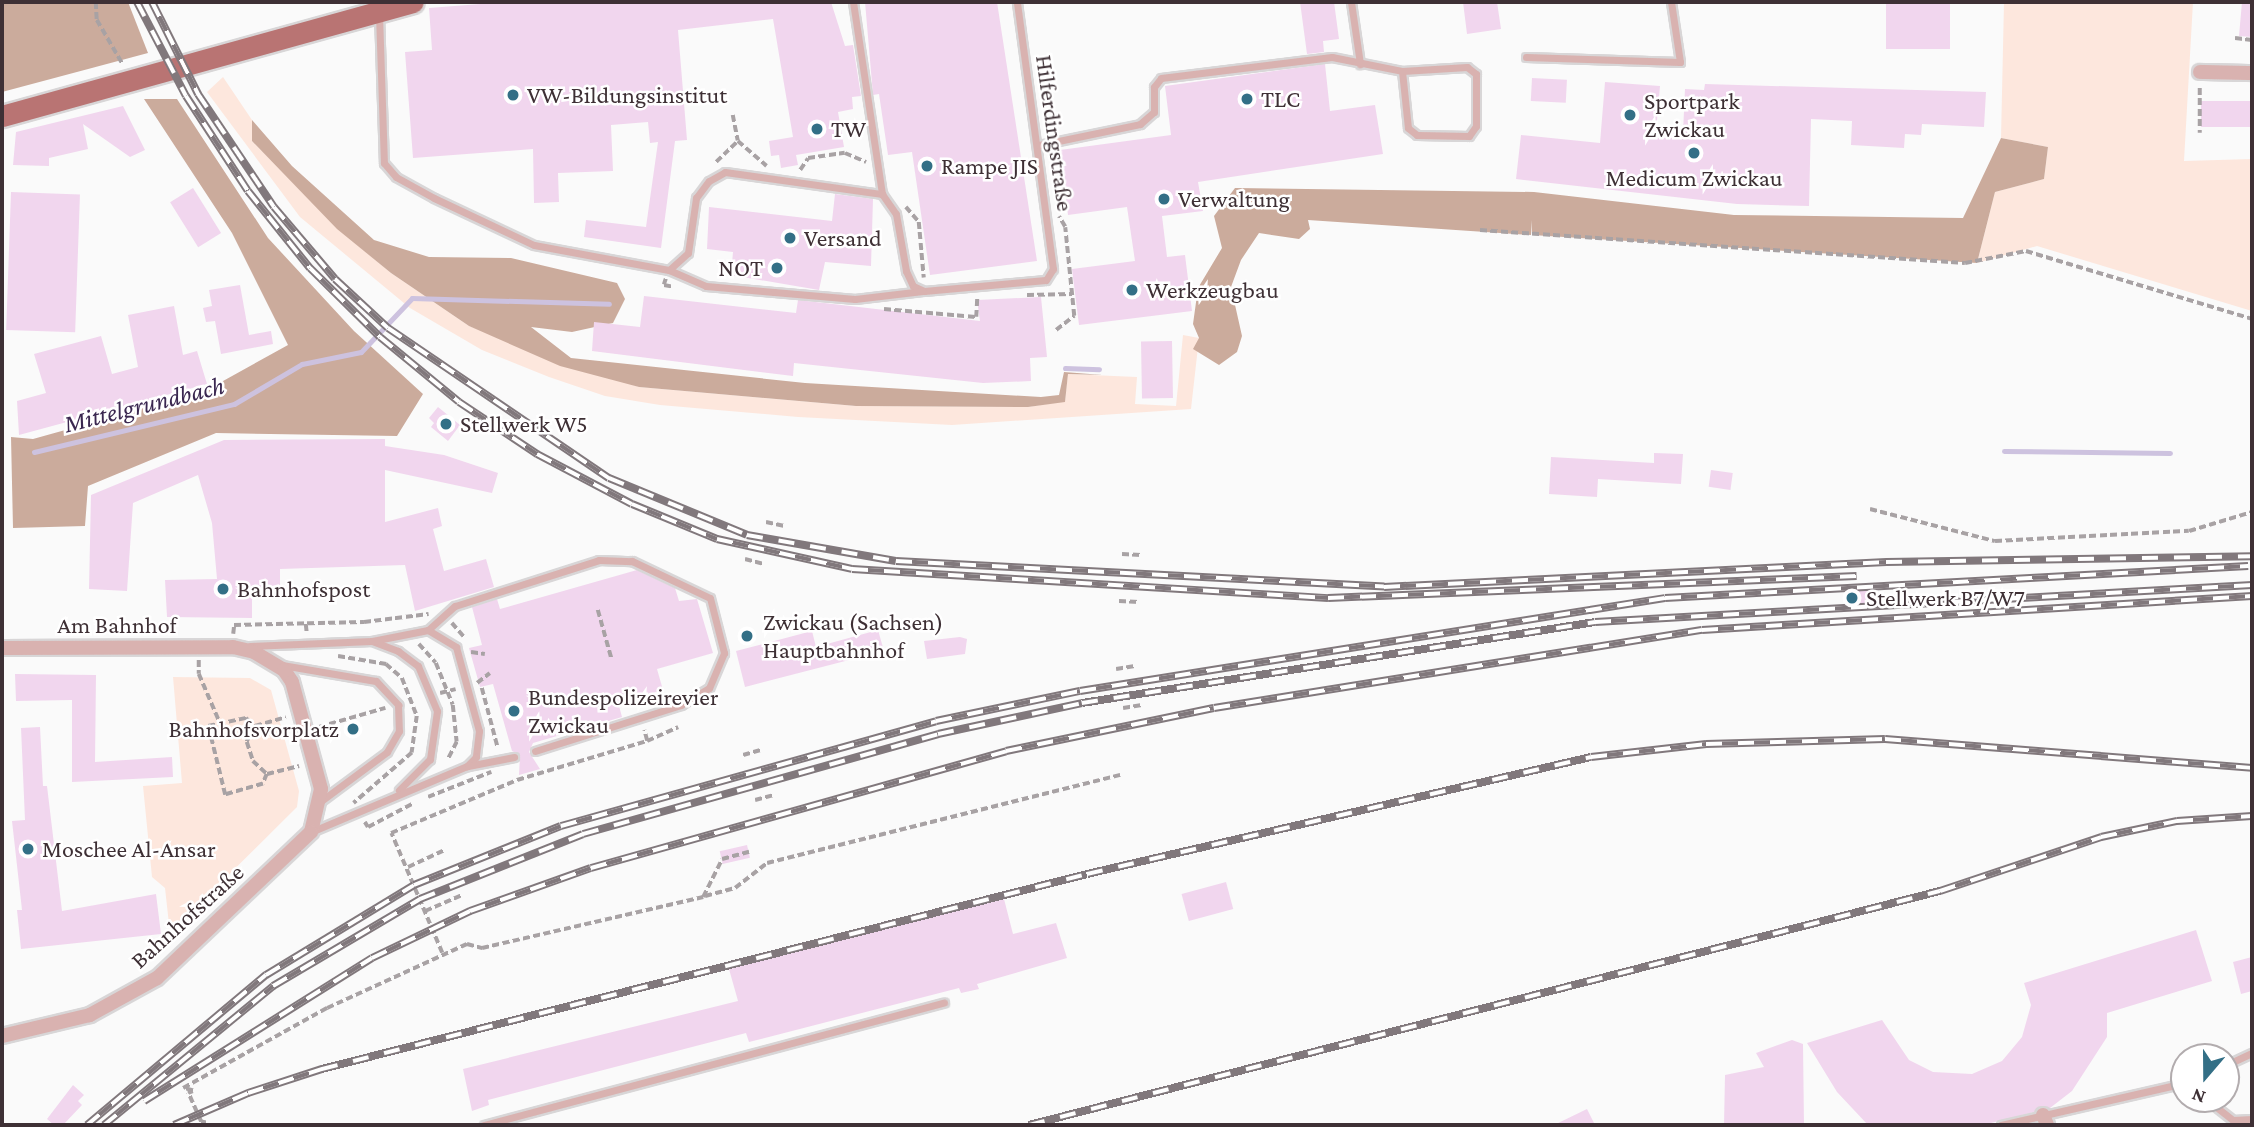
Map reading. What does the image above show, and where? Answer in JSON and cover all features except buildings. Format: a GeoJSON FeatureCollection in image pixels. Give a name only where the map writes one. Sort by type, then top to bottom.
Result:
{"type":"FeatureCollection","features":[{"type":"Feature","properties":{"kind":"main road"},"geometry":{"type":"LineString","coordinates":[[2,116],[412,2]]}},
{"type":"Feature","properties":{"kind":"street"},"geometry":{"type":"LineString","coordinates":[[2200,72],[2252,73]]}},
{"type":"Feature","properties":{"kind":"street","name":"Am Bahnhof"},"geometry":{"type":"LineString","coordinates":[[2,648],[233,647],[275,663]]}},
{"type":"Feature","properties":{"kind":"street"},"geometry":{"type":"LineString","coordinates":[[275,663],[292,682],[320,780],[321,801],[311,832]]}},
{"type":"Feature","properties":{"kind":"street","name":"Bahnhofstraße"},"geometry":{"type":"LineString","coordinates":[[2,1036],[90,1015],[157,978],[311,832]]}},
{"type":"Feature","properties":{"kind":"lane"},"geometry":{"type":"LineString","coordinates":[[853,2],[882,194],[896,214],[906,271],[913,286],[924,291]]}},
{"type":"Feature","properties":{"kind":"lane","name":"Hilferdingstraße"},"geometry":{"type":"LineString","coordinates":[[924,291],[1046,280],[1053,269],[1039,145],[1017,2]]}},
{"type":"Feature","properties":{"kind":"lane"},"geometry":{"type":"LineString","coordinates":[[1351,2],[1360,64]]}},
{"type":"Feature","properties":{"kind":"lane"},"geometry":{"type":"LineString","coordinates":[[1527,57],[1680,62],[1671,2]]}},
{"type":"Feature","properties":{"kind":"lane"},"geometry":{"type":"LineString","coordinates":[[379,10],[384,163],[396,177],[534,245],[669,270],[706,286],[855,299],[924,291]]}},
{"type":"Feature","properties":{"kind":"lane"},"geometry":{"type":"LineString","coordinates":[[1039,145],[1140,124],[1154,112],[1154,87],[1161,78],[1332,57],[1402,71],[1466,68],[1476,74],[1476,126],[1469,136],[1417,135],[1408,128],[1402,71]]}},
{"type":"Feature","properties":{"kind":"lane"},"geometry":{"type":"LineString","coordinates":[[669,270],[688,253],[696,198],[709,181],[726,172],[882,194]]}},
{"type":"Feature","properties":{"kind":"lane"},"geometry":{"type":"LineString","coordinates":[[467,766],[480,744],[456,647],[428,630],[441,616],[456,606],[599,560],[632,561],[669,576],[710,598],[724,653],[709,688],[640,720],[535,751]]}},
{"type":"Feature","properties":{"kind":"lane","name":"Am Bahnhof"},"geometry":{"type":"LineString","coordinates":[[233,647],[372,641],[428,630]]}},
{"type":"Feature","properties":{"kind":"lane"},"geometry":{"type":"LineString","coordinates":[[372,641],[415,663],[433,695],[437,737],[418,775],[392,795]]}},
{"type":"Feature","properties":{"kind":"lane"},"geometry":{"type":"LineString","coordinates":[[275,663],[376,681],[398,705],[396,742],[321,801]]}},
{"type":"Feature","properties":{"kind":"lane"},"geometry":{"type":"LineString","coordinates":[[311,832],[392,795],[467,766],[514,757]]}},
{"type":"Feature","properties":{"kind":"lane"},"geometry":{"type":"LineString","coordinates":[[484,1125],[944,1003]]}},
{"type":"Feature","properties":{"kind":"lane"},"geometry":{"type":"LineString","coordinates":[[2001,1125],[2045,1120],[2170,1087]]}},
{"type":"Feature","properties":{"kind":"lane"},"geometry":{"type":"LineString","coordinates":[[2224,1113],[2233,1120],[2252,1119]]}},
{"type":"Feature","properties":{"kind":"path"},"geometry":{"type":"LineString","coordinates":[[96,2],[97,20],[132,79]]}},
{"type":"Feature","properties":{"kind":"path"},"geometry":{"type":"LineString","coordinates":[[2235,38],[2252,40]]}},
{"type":"Feature","properties":{"kind":"path"},"geometry":{"type":"LineString","coordinates":[[2200,72],[2200,133]]}},
{"type":"Feature","properties":{"kind":"path"},"geometry":{"type":"LineString","coordinates":[[711,167],[738,141]]}},
{"type":"Feature","properties":{"kind":"path"},"geometry":{"type":"LineString","coordinates":[[1480,230],[1951,262],[1978,263],[2026,251],[2252,318]]}},
{"type":"Feature","properties":{"kind":"path"},"geometry":{"type":"LineString","coordinates":[[669,270],[664,285],[688,288]]}},
{"type":"Feature","properties":{"kind":"path"},"geometry":{"type":"LineString","coordinates":[[1015,295],[1072,294]]}},
{"type":"Feature","properties":{"kind":"path"},"geometry":{"type":"LineString","coordinates":[[870,307],[976,317],[977,297]]}},
{"type":"Feature","properties":{"kind":"path"},"geometry":{"type":"LineString","coordinates":[[1870,509],[1995,541],[2189,531],[2252,512]]}},
{"type":"Feature","properties":{"kind":"path"},"geometry":{"type":"LineString","coordinates":[[766,522],[785,526]]}},
{"type":"Feature","properties":{"kind":"path"},"geometry":{"type":"LineString","coordinates":[[1122,554],[1142,555]]}},
{"type":"Feature","properties":{"kind":"path"},"geometry":{"type":"LineString","coordinates":[[745,559],[764,564]]}},
{"type":"Feature","properties":{"kind":"path"},"geometry":{"type":"LineString","coordinates":[[1119,601],[1139,602]]}},
{"type":"Feature","properties":{"kind":"path"},"geometry":{"type":"LineString","coordinates":[[598,610],[603,639],[612,660]]}},
{"type":"Feature","properties":{"kind":"path"},"geometry":{"type":"LineString","coordinates":[[233,647],[234,625],[441,616],[456,625],[473,659]]}},
{"type":"Feature","properties":{"kind":"path"},"geometry":{"type":"LineString","coordinates":[[200,647],[199,674],[220,723]]}},
{"type":"Feature","properties":{"kind":"path"},"geometry":{"type":"LineString","coordinates":[[471,652],[485,654]]}},
{"type":"Feature","properties":{"kind":"path"},"geometry":{"type":"LineString","coordinates":[[333,655],[386,664],[402,678],[417,716],[411,753],[351,799]]}},
{"type":"Feature","properties":{"kind":"path"},"geometry":{"type":"LineString","coordinates":[[1116,669],[1135,666]]}},
{"type":"Feature","properties":{"kind":"path"},"geometry":{"type":"LineString","coordinates":[[480,682],[490,673]]}},
{"type":"Feature","properties":{"kind":"path"},"geometry":{"type":"LineString","coordinates":[[368,827],[422,799],[489,777],[499,746],[478,675]]}},
{"type":"Feature","properties":{"kind":"path"},"geometry":{"type":"LineString","coordinates":[[1123,708],[1142,705]]}},
{"type":"Feature","properties":{"kind":"path"},"geometry":{"type":"LineString","coordinates":[[255,726],[246,718],[208,726],[225,794],[263,784],[267,774]]}},
{"type":"Feature","properties":{"kind":"path"},"geometry":{"type":"LineString","coordinates":[[640,720],[647,741]]}},
{"type":"Feature","properties":{"kind":"path"},"geometry":{"type":"LineString","coordinates":[[267,774],[253,761],[247,742],[255,726],[269,722]]}},
{"type":"Feature","properties":{"kind":"path"},"geometry":{"type":"LineString","coordinates":[[442,953],[391,833],[517,780],[647,741],[678,727]]}},
{"type":"Feature","properties":{"kind":"path"},"geometry":{"type":"LineString","coordinates":[[743,755],[761,750]]}},
{"type":"Feature","properties":{"kind":"path"},"geometry":{"type":"LineString","coordinates":[[267,774],[280,771]]}},
{"type":"Feature","properties":{"kind":"path"},"geometry":{"type":"LineString","coordinates":[[201,1125],[206,1123],[201,1122],[188,1093],[193,1091],[183,1088],[255,1044],[442,953],[704,897],[735,888],[766,863],[1120,775]]}},
{"type":"Feature","properties":{"kind":"path"},"geometry":{"type":"LineString","coordinates":[[755,800],[774,795]]}},
{"type":"Feature","properties":{"kind":"path"},"geometry":{"type":"LineString","coordinates":[[407,867],[444,849]]}},
{"type":"Feature","properties":{"kind":"path"},"geometry":{"type":"LineString","coordinates":[[704,897],[722,859],[748,852]]}},
{"type":"Feature","properties":{"kind":"path"},"geometry":{"type":"LineString","coordinates":[[425,912],[462,895]]}},
{"type":"Feature","properties":{"kind":"shaded area"},"geometry":{"type":"Polygon","coordinates":[[[2,2],[128,2],[148,53],[2,92],[2,2]]]}},
{"type":"Feature","properties":{"kind":"shaded area"},"geometry":{"type":"Polygon","coordinates":[[[2004,2],[2193,2],[2184,161],[2252,159],[2252,311],[2037,246],[1977,263],[1995,192],[2044,179],[2048,147],[2001,138],[2004,2]]]}},
{"type":"Feature","properties":{"kind":"shaded area"},"geometry":{"type":"Polygon","coordinates":[[[223,77],[252,120],[252,141],[337,228],[391,273],[469,326],[639,387],[856,406],[1028,407],[1065,401],[1068,374],[1137,377],[1135,404],[1176,406],[1183,335],[1199,338],[1191,409],[952,425],[798,417],[660,405],[605,396],[549,377],[482,350],[410,308],[300,217],[207,92],[223,77]]]}},
{"type":"Feature","properties":{"kind":"shaded area"},"geometry":{"type":"Polygon","coordinates":[[[144,99],[177,99],[268,238],[354,331],[423,394],[397,436],[216,433],[88,486],[85,526],[13,528],[11,437],[33,439],[205,391],[288,345],[232,233],[144,99]]]}},
{"type":"Feature","properties":{"kind":"shaded area"},"geometry":{"type":"Polygon","coordinates":[[[252,120],[292,166],[374,240],[429,257],[511,258],[617,283],[625,299],[613,323],[572,332],[531,327],[571,358],[805,383],[1041,397],[1059,395],[1064,372],[1103,375],[1068,374],[1065,402],[1028,407],[856,406],[639,387],[560,366],[469,326],[391,273],[337,229],[252,141],[252,120]]]}},
{"type":"Feature","properties":{"kind":"shaded area"},"geometry":{"type":"Polygon","coordinates":[[[2001,138],[2048,147],[2044,179],[1995,192],[1977,263],[1532,235],[1532,220],[1531,235],[1308,220],[1310,229],[1299,239],[1259,233],[1241,260],[1231,287],[1242,336],[1237,352],[1219,365],[1193,349],[1199,338],[1193,324],[1198,288],[1222,248],[1214,216],[1235,188],[1534,192],[1734,215],[1963,218],[2001,138]]]}},
{"type":"Feature","properties":{"kind":"shaded area"},"geometry":{"type":"Polygon","coordinates":[[[173,677],[250,678],[271,690],[299,791],[297,807],[170,933],[165,888],[152,877],[143,786],[182,783],[173,677]]]}},
{"type":"Feature","properties":{"kind":"waterway","name":"Mittelgrundbach"},"geometry":{"type":"LineString","coordinates":[[34,452],[234,404],[302,364],[361,352],[412,298],[609,304]]}},
{"type":"Feature","properties":{"kind":"waterway","name":"Mittelgrundbach"},"geometry":{"type":"LineString","coordinates":[[1065,368],[1099,369]]}},
{"type":"Feature","properties":{"kind":"waterway","name":"Mittelgrundbach"},"geometry":{"type":"LineString","coordinates":[[2004,451],[2170,453]]}},
{"type":"Feature","properties":{"kind":"railway"},"geometry":{"type":"LineString","coordinates":[[137,2],[186,96],[248,191],[310,268],[380,337],[459,402],[537,454],[632,504],[717,539],[852,569],[1328,598],[1857,576]]}},
{"type":"Feature","properties":{"kind":"railway"},"geometry":{"type":"LineString","coordinates":[[152,2],[198,94],[274,207],[335,279],[388,328],[609,478],[747,535],[896,561],[1384,587],[1886,562],[2252,556]]}},
{"type":"Feature","properties":{"kind":"railway"},"geometry":{"type":"LineString","coordinates":[[87,1125],[266,975],[414,885],[561,826],[936,721],[1080,691],[1665,598],[2248,566]]}},
{"type":"Feature","properties":{"kind":"railway"},"geometry":{"type":"LineString","coordinates":[[104,1125],[273,986],[420,899],[583,834],[938,734],[1082,703],[1595,622],[2252,585]]}},
{"type":"Feature","properties":{"kind":"railway"},"geometry":{"type":"LineString","coordinates":[[144,1101],[372,958],[470,911],[591,868],[1006,751],[1214,708],[1702,630],[2252,596]]}},
{"type":"Feature","properties":{"kind":"railway"},"geometry":{"type":"LineString","coordinates":[[174,1125],[248,1093],[322,1069],[1087,874],[1591,757],[1706,744],[1885,739],[2252,768]]}},
{"type":"Feature","properties":{"kind":"railway"},"geometry":{"type":"LineString","coordinates":[[1029,1125],[1940,891],[2101,837],[2177,821],[2252,816]]}},
{"type":"Feature","properties":{"kind":"place","name":"VW-Bildungsinstitut"},"geometry":{"type":"Point","coordinates":[513,95]}},
{"type":"Feature","properties":{"kind":"place","name":"TLC"},"geometry":{"type":"Point","coordinates":[1247,99]}},
{"type":"Feature","properties":{"kind":"place","name":"Sportpark Zwickau"},"geometry":{"type":"Point","coordinates":[1630,115]}},
{"type":"Feature","properties":{"kind":"place","name":"TW"},"geometry":{"type":"Point","coordinates":[817,129]}},
{"type":"Feature","properties":{"kind":"place","name":"Medicum Zwickau"},"geometry":{"type":"Point","coordinates":[1694,153]}},
{"type":"Feature","properties":{"kind":"place","name":"Rampe JIS"},"geometry":{"type":"Point","coordinates":[927,166]}},
{"type":"Feature","properties":{"kind":"place","name":"Verwaltung"},"geometry":{"type":"Point","coordinates":[1164,199]}},
{"type":"Feature","properties":{"kind":"place","name":"Versand"},"geometry":{"type":"Point","coordinates":[790,238]}},
{"type":"Feature","properties":{"kind":"place","name":"NOT"},"geometry":{"type":"Point","coordinates":[777,268]}},
{"type":"Feature","properties":{"kind":"place","name":"Werkzeugbau"},"geometry":{"type":"Point","coordinates":[1132,290]}},
{"type":"Feature","properties":{"kind":"place","name":"Stellwerk W5"},"geometry":{"type":"Point","coordinates":[446,424]}},
{"type":"Feature","properties":{"kind":"place","name":"Bahnhofspost"},"geometry":{"type":"Point","coordinates":[223,589]}},
{"type":"Feature","properties":{"kind":"place","name":"Stellwerk B7/W7"},"geometry":{"type":"Point","coordinates":[1852,598]}},
{"type":"Feature","properties":{"kind":"place","name":"Zwickau (Sachsen) Hauptbahnhof"},"geometry":{"type":"Point","coordinates":[747,636]}},
{"type":"Feature","properties":{"kind":"place","name":"Bundespolizeirevier Zwickau"},"geometry":{"type":"Point","coordinates":[514,711]}},
{"type":"Feature","properties":{"kind":"place","name":"Bahnhofsvorplatz"},"geometry":{"type":"Point","coordinates":[353,729]}},
{"type":"Feature","properties":{"kind":"place","name":"Moschee Al-Ansar"},"geometry":{"type":"Point","coordinates":[28,849]}}]}
